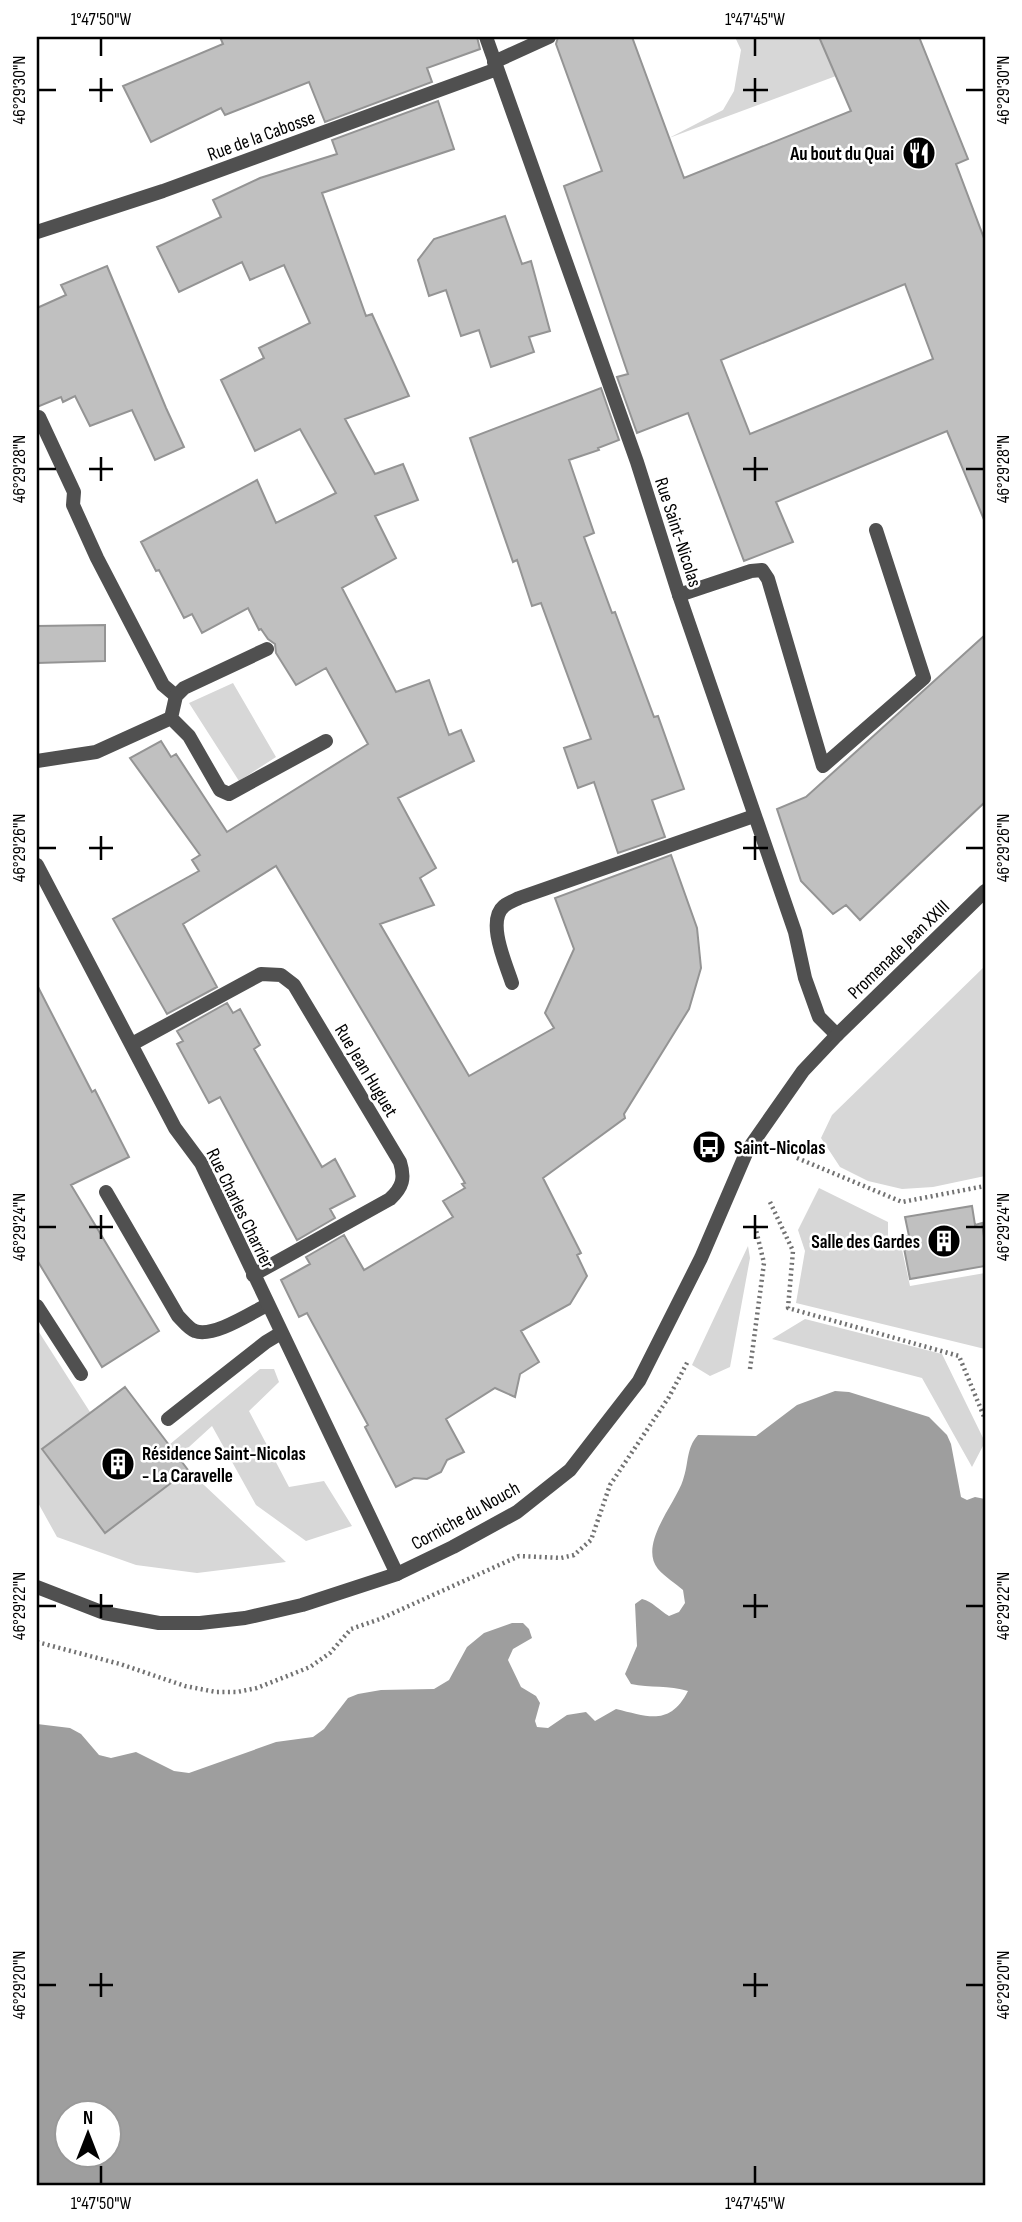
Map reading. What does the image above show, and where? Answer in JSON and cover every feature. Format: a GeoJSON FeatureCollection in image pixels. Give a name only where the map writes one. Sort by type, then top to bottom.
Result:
{"type":"FeatureCollection","features":[{"type":"Feature","properties":{"kind":"street","name":"Rue Saint-Nicolas"},"geometry":{"type":"LineString","coordinates":[[486,37],[637,462],[679,595],[795,932],[805,978],[820,1017],[837,1035]]}},
{"type":"Feature","properties":{"kind":"street","name":"Rue de la Cabosse"},"geometry":{"type":"LineString","coordinates":[[37,232],[163,191],[496,66],[549,37]]}},
{"type":"Feature","properties":{"kind":"street"},"geometry":{"type":"LineString","coordinates":[[39,417],[74,492],[73,505],[97,558],[163,685],[176,696]]}},
{"type":"Feature","properties":{"kind":"street"},"geometry":{"type":"LineString","coordinates":[[679,595],[751,571],[762,570],[768,579],[823,766],[924,678],[876,530]]}},
{"type":"Feature","properties":{"kind":"street"},"geometry":{"type":"LineString","coordinates":[[171,718],[176,696],[184,688],[267,649]]}},
{"type":"Feature","properties":{"kind":"street"},"geometry":{"type":"LineString","coordinates":[[171,718],[189,736],[220,790],[229,794],[326,741]]}},
{"type":"Feature","properties":{"kind":"street"},"geometry":{"type":"LineString","coordinates":[[37,761],[96,752],[171,718]]}},
{"type":"Feature","properties":{"kind":"street"},"geometry":{"type":"LineString","coordinates":[[512,983],[496,933],[496,918],[503,906],[519,898],[754,816]]}},
{"type":"Feature","properties":{"kind":"street","name":"Rue Charles Charrier"},"geometry":{"type":"LineString","coordinates":[[37,866],[175,1128],[201,1163],[397,1574]]}},
{"type":"Feature","properties":{"kind":"street","name":"Promenade Jean XXIII"},"geometry":{"type":"LineString","coordinates":[[837,1035],[985,891]]}},
{"type":"Feature","properties":{"kind":"street","name":"Rue Jean Huguet"},"geometry":{"type":"LineString","coordinates":[[132,1044],[261,974],[281,975],[294,985],[400,1162],[402,1184],[390,1199],[253,1275]]}},
{"type":"Feature","properties":{"kind":"street","name":"Corniche du Nouch"},"geometry":{"type":"LineString","coordinates":[[37,1587],[104,1613],[159,1623],[200,1623],[245,1618],[302,1605],[397,1574],[453,1548],[517,1512],[570,1470],[639,1381],[701,1258],[747,1150],[803,1071],[837,1035]]}},
{"type":"Feature","properties":{"kind":"street"},"geometry":{"type":"LineString","coordinates":[[106,1192],[178,1316],[195,1331],[208,1332],[218,1329],[267,1305]]}},
{"type":"Feature","properties":{"kind":"street"},"geometry":{"type":"LineString","coordinates":[[37,1306],[81,1374]]}},
{"type":"Feature","properties":{"kind":"street"},"geometry":{"type":"LineString","coordinates":[[168,1419],[281,1333]]}},
{"type":"Feature","properties":{"kind":"path"},"geometry":{"type":"LineString","coordinates":[[797,1158],[902,1202],[985,1186]]}},
{"type":"Feature","properties":{"kind":"path"},"geometry":{"type":"LineString","coordinates":[[769,1202],[793,1251],[788,1308],[959,1356],[985,1419]]}},
{"type":"Feature","properties":{"kind":"path"},"geometry":{"type":"LineString","coordinates":[[750,1370],[764,1263],[755,1226]]}},
{"type":"Feature","properties":{"kind":"shaded area"},"geometry":{"type":"Polygon","coordinates":[[[735,37],[819,37],[836,76],[669,138],[723,110],[734,91],[741,50],[735,37]]]}},
{"type":"Feature","properties":{"kind":"shaded area"},"geometry":{"type":"Polygon","coordinates":[[[233,683],[276,757],[239,781],[189,703],[233,683]]]}},
{"type":"Feature","properties":{"kind":"shaded area"},"geometry":{"type":"Polygon","coordinates":[[[985,966],[985,1176],[933,1187],[902,1189],[868,1181],[840,1167],[821,1138],[832,1115],[985,966]]]}},
{"type":"Feature","properties":{"kind":"shaded area"},"geometry":{"type":"Polygon","coordinates":[[[819,1188],[888,1222],[888,1247],[901,1245],[910,1286],[985,1273],[985,1349],[796,1303],[805,1251],[798,1230],[819,1188]]]}},
{"type":"Feature","properties":{"kind":"shaded area"},"geometry":{"type":"Polygon","coordinates":[[[748,1246],[750,1258],[730,1367],[710,1376],[692,1365],[748,1246]]]}},
{"type":"Feature","properties":{"kind":"shaded area"},"geometry":{"type":"Polygon","coordinates":[[[805,1319],[942,1354],[985,1442],[972,1467],[922,1378],[772,1339],[805,1319]]]}},
{"type":"Feature","properties":{"kind":"shaded area"},"geometry":{"type":"Polygon","coordinates":[[[37,1329],[90,1412],[42,1450],[105,1533],[188,1470],[286,1562],[197,1573],[136,1565],[57,1537],[37,1501],[37,1329]]]}},
{"type":"Feature","properties":{"kind":"shaded area"},"geometry":{"type":"Polygon","coordinates":[[[260,1369],[274,1369],[279,1382],[249,1411],[289,1487],[324,1481],[352,1526],[306,1541],[256,1505],[212,1426],[178,1457],[169,1445],[260,1369]]]}},
{"type":"Feature","properties":{"kind":"shaded area"},"geometry":{"type":"Polygon","coordinates":[[[835,1391],[849,1392],[929,1417],[947,1435],[951,1444],[961,1497],[967,1500],[975,1497],[985,1499],[985,2185],[37,2185],[37,1724],[70,1728],[81,1734],[99,1755],[111,1758],[136,1752],[174,1771],[189,1773],[276,1742],[313,1737],[324,1729],[348,1698],[358,1694],[381,1690],[434,1689],[449,1680],[467,1647],[484,1633],[512,1623],[523,1623],[532,1638],[513,1649],[508,1660],[521,1687],[536,1696],[540,1703],[535,1721],[537,1727],[548,1728],[567,1715],[586,1712],[595,1721],[616,1709],[649,1716],[666,1714],[674,1710],[688,1691],[631,1684],[625,1674],[637,1646],[635,1604],[642,1599],[646,1600],[669,1616],[679,1612],[685,1603],[683,1590],[658,1569],[653,1559],[655,1536],[683,1480],[691,1445],[698,1435],[756,1436],[797,1405],[835,1391]]]}},
{"type":"Feature","properties":{"kind":"building"},"geometry":{"type":"Polygon","coordinates":[[[220,37],[477,37],[480,49],[427,68],[432,82],[325,122],[309,82],[225,115],[221,108],[151,142],[123,86],[223,44],[220,37]]]}},
{"type":"Feature","properties":{"kind":"building"},"geometry":{"type":"Polygon","coordinates":[[[558,37],[632,37],[684,178],[851,111],[819,37],[919,37],[968,159],[956,164],[985,241],[985,522],[947,431],[776,502],[793,542],[744,561],[688,413],[637,433],[617,377],[628,374],[564,186],[602,171],[556,44],[558,37]],[[905,284],[721,360],[750,434],[933,359],[905,284]]]}},
{"type":"Feature","properties":{"kind":"building"},"geometry":{"type":"Polygon","coordinates":[[[438,101],[454,149],[322,193],[366,316],[372,314],[409,396],[345,419],[375,474],[403,464],[418,500],[375,516],[396,558],[342,588],[396,692],[429,680],[449,735],[461,730],[474,761],[398,798],[436,868],[420,878],[434,905],[380,924],[469,1076],[554,1028],[545,1013],[574,949],[555,898],[671,855],[697,928],[701,968],[689,1009],[624,1114],[625,1118],[543,1178],[581,1253],[577,1255],[587,1276],[570,1304],[521,1331],[539,1362],[520,1374],[515,1397],[495,1388],[446,1419],[464,1452],[447,1460],[441,1472],[427,1479],[414,1478],[396,1487],[365,1427],[368,1425],[307,1313],[299,1317],[281,1280],[310,1264],[306,1257],[344,1235],[364,1270],[453,1217],[443,1201],[465,1188],[462,1184],[465,1183],[276,866],[183,924],[217,987],[167,1014],[113,919],[199,871],[192,860],[200,855],[130,758],[161,741],[171,757],[176,754],[227,832],[368,744],[326,668],[296,685],[276,653],[275,644],[259,630],[248,608],[202,633],[192,614],[184,618],[141,542],[257,480],[276,523],[336,493],[300,429],[255,451],[221,380],[264,358],[259,348],[310,323],[284,265],[250,280],[242,262],[179,292],[157,247],[221,217],[213,200],[260,178],[337,154],[332,140],[438,101]]]}},
{"type":"Feature","properties":{"kind":"building"},"geometry":{"type":"Polygon","coordinates":[[[505,216],[522,264],[531,261],[550,331],[529,337],[534,352],[491,367],[479,330],[461,336],[446,290],[429,296],[418,260],[434,239],[505,216]]]}},
{"type":"Feature","properties":{"kind":"building"},"geometry":{"type":"Polygon","coordinates":[[[107,266],[184,447],[155,460],[132,410],[90,426],[75,396],[63,402],[61,397],[37,407],[37,308],[66,295],[61,285],[107,266]]]}},
{"type":"Feature","properties":{"kind":"building"},"geometry":{"type":"Polygon","coordinates":[[[601,388],[619,440],[569,460],[594,533],[584,537],[654,717],[658,716],[684,789],[652,800],[665,837],[618,853],[594,782],[578,788],[564,748],[591,739],[541,603],[532,606],[517,560],[513,562],[470,438],[601,388]]]}},
{"type":"Feature","properties":{"kind":"building"},"geometry":{"type":"Polygon","coordinates":[[[105,625],[105,661],[37,663],[37,626],[105,625]]]}},
{"type":"Feature","properties":{"kind":"building"},"geometry":{"type":"Polygon","coordinates":[[[985,635],[985,802],[860,920],[846,905],[833,914],[801,881],[777,809],[806,797],[985,635]]]}},
{"type":"Feature","properties":{"kind":"building"},"geometry":{"type":"Polygon","coordinates":[[[37,985],[129,1157],[71,1185],[159,1331],[102,1367],[37,1260],[37,985]]]}},
{"type":"Feature","properties":{"kind":"building"},"geometry":{"type":"Polygon","coordinates":[[[227,1003],[233,1013],[240,1009],[260,1045],[254,1049],[322,1167],[335,1159],[355,1196],[330,1209],[335,1218],[297,1240],[220,1097],[209,1103],[177,1044],[183,1041],[177,1031],[227,1003]]]}},
{"type":"Feature","properties":{"kind":"building","name":"Salle des Gardes"},"geometry":{"type":"Polygon","coordinates":[[[972,1206],[975,1225],[982,1223],[985,1266],[910,1279],[902,1238],[909,1236],[905,1217],[972,1206]]]}},
{"type":"Feature","properties":{"kind":"building","name":"Résidence Saint-Nicolas - La Caravelle"},"geometry":{"type":"Polygon","coordinates":[[[125,1387],[188,1470],[105,1533],[42,1449],[125,1387]]]}},
{"type":"Feature","properties":{"kind":"place","name":"Au bout du Quai"},"geometry":{"type":"Point","coordinates":[919,153]}},
{"type":"Feature","properties":{"kind":"place","name":"Saint-Nicolas"},"geometry":{"type":"Point","coordinates":[709,1147]}},
{"type":"Feature","properties":{"kind":"place","name":"Salle des Gardes"},"geometry":{"type":"Point","coordinates":[944,1241]}},
{"type":"Feature","properties":{"kind":"place","name":"Résidence Saint-Nicolas - La Caravelle"},"geometry":{"type":"Point","coordinates":[118,1464]}}]}
